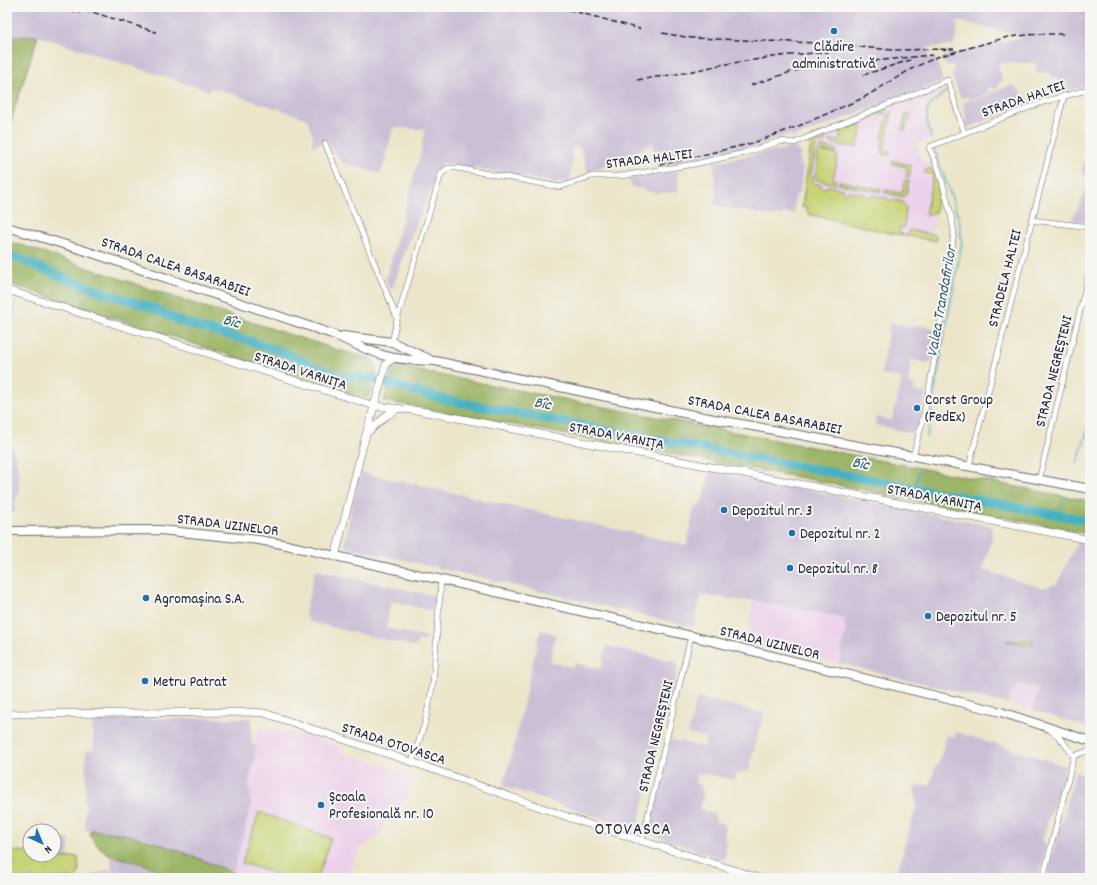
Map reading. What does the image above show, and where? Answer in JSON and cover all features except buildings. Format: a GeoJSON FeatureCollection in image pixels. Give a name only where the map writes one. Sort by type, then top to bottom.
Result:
{"type":"FeatureCollection","features":[{"type":"Feature","properties":{"kind":"main road","name":"STRADA CALEA BASARABIEI"},"geometry":{"type":"LineString","coordinates":[[7,227],[86,250],[335,335],[372,352],[394,358],[436,362],[683,413],[1090,489]]}},
{"type":"Feature","properties":{"kind":"main road","name":"STRADA CALEA BASARABIEI"},"geometry":{"type":"LineString","coordinates":[[335,335],[392,343],[436,362]]}},
{"type":"Feature","properties":{"kind":"main road"},"geometry":{"type":"LineString","coordinates":[[381,354],[382,348],[392,343],[397,352],[394,358]]}},
{"type":"Feature","properties":{"kind":"main road","name":"STRADA UZINELOR"},"geometry":{"type":"LineString","coordinates":[[7,531],[160,530],[259,540],[690,636],[1001,712],[1090,741]]}},
{"type":"Feature","properties":{"kind":"street","name":"STRADA HALTEI"},"geometry":{"type":"LineString","coordinates":[[392,343],[397,319],[441,174],[448,168],[457,168],[560,187],[592,176],[621,176],[695,164],[744,153],[781,141],[794,143],[948,80],[964,132]]}},
{"type":"Feature","properties":{"kind":"street","name":"STRADA HALTEI"},"geometry":{"type":"LineString","coordinates":[[913,456],[929,390],[948,279],[954,232],[940,170],[929,147],[1043,102],[1090,89]]}},
{"type":"Feature","properties":{"kind":"street","name":"STRADELA HALTEI"},"geometry":{"type":"LineString","coordinates":[[969,466],[1064,96]]}},
{"type":"Feature","properties":{"kind":"street"},"geometry":{"type":"LineString","coordinates":[[325,144],[397,319]]}},
{"type":"Feature","properties":{"kind":"street"},"geometry":{"type":"LineString","coordinates":[[1031,220],[1090,227]]}},
{"type":"Feature","properties":{"kind":"street","name":"STRADA NEGREȘTENI"},"geometry":{"type":"LineString","coordinates":[[1039,480],[1090,268]]}},
{"type":"Feature","properties":{"kind":"street","name":"STRADA VARNIȚA"},"geometry":{"type":"LineString","coordinates":[[7,290],[359,402],[376,403],[397,409],[420,411],[1089,538]]}},
{"type":"Feature","properties":{"kind":"street"},"geometry":{"type":"LineString","coordinates":[[335,557],[369,422],[376,403],[385,366],[381,354]]}},
{"type":"Feature","properties":{"kind":"street"},"geometry":{"type":"LineString","coordinates":[[385,366],[394,358]]}},
{"type":"Feature","properties":{"kind":"street"},"geometry":{"type":"LineString","coordinates":[[359,402],[366,410],[369,422]]}},
{"type":"Feature","properties":{"kind":"street"},"geometry":{"type":"LineString","coordinates":[[366,435],[380,420],[397,409]]}},
{"type":"Feature","properties":{"kind":"street"},"geometry":{"type":"LineString","coordinates":[[412,762],[425,723],[432,689],[441,580]]}},
{"type":"Feature","properties":{"kind":"street","name":"STRADA NEGREȘTENI"},"geometry":{"type":"LineString","coordinates":[[642,841],[690,636]]}},
{"type":"Feature","properties":{"kind":"street","name":"STRADA OTOVASCA"},"geometry":{"type":"LineString","coordinates":[[7,714],[260,713],[412,762],[582,822],[759,878]]}},
{"type":"Feature","properties":{"kind":"street"},"geometry":{"type":"LineString","coordinates":[[1047,727],[1059,738],[1074,756]]}},
{"type":"Feature","properties":{"kind":"street"},"geometry":{"type":"LineString","coordinates":[[1074,756],[1090,750]]}},
{"type":"Feature","properties":{"kind":"street"},"geometry":{"type":"LineString","coordinates":[[1043,878],[1074,756]]}},
{"type":"Feature","properties":{"kind":"shaded area"},"geometry":{"type":"Polygon","coordinates":[[[7,7],[1062,7],[1090,10],[1090,85],[1066,91],[1064,87],[1059,89],[1057,77],[1051,77],[1050,73],[1036,72],[1036,63],[1000,63],[999,72],[1002,73],[1002,82],[999,82],[999,87],[992,90],[990,86],[987,88],[989,92],[969,100],[968,96],[961,98],[952,76],[954,66],[945,65],[943,56],[1024,36],[956,21],[958,28],[954,45],[927,48],[929,59],[936,58],[943,81],[792,138],[791,135],[783,136],[758,145],[658,166],[652,144],[588,173],[580,147],[572,147],[571,156],[573,157],[570,181],[557,183],[442,163],[407,246],[392,290],[388,287],[386,279],[421,151],[425,129],[393,128],[381,174],[344,163],[331,149],[328,140],[313,147],[313,137],[308,121],[305,118],[211,87],[209,91],[38,36],[7,37],[7,7]]]}},
{"type":"Feature","properties":{"kind":"shaded area"},"geometry":{"type":"Polygon","coordinates":[[[943,85],[945,90],[935,95],[926,104],[922,112],[930,140],[918,143],[917,146],[922,161],[931,162],[939,187],[932,233],[936,235],[936,241],[890,233],[808,214],[806,208],[802,207],[812,137],[905,103],[943,85]]]}},
{"type":"Feature","properties":{"kind":"shaded area"},"geometry":{"type":"Polygon","coordinates":[[[1013,85],[1032,103],[968,128],[963,103],[1013,85]]]}},
{"type":"Feature","properties":{"kind":"shaded area"},"geometry":{"type":"Polygon","coordinates":[[[1090,145],[1090,177],[1081,173],[1090,145]]]}},
{"type":"Feature","properties":{"kind":"shaded area"},"geometry":{"type":"Polygon","coordinates":[[[795,147],[800,153],[799,165],[803,166],[800,192],[795,197],[794,214],[783,213],[782,216],[776,214],[775,217],[714,205],[716,196],[714,162],[795,147]]]}},
{"type":"Feature","properties":{"kind":"shaded area"},"geometry":{"type":"Polygon","coordinates":[[[678,171],[678,192],[656,193],[633,187],[629,179],[678,171]]]}},
{"type":"Feature","properties":{"kind":"shaded area"},"geometry":{"type":"Polygon","coordinates":[[[1090,182],[1090,222],[1072,220],[1090,182]]]}},
{"type":"Feature","properties":{"kind":"shaded area"},"geometry":{"type":"Polygon","coordinates":[[[7,302],[16,305],[13,323],[7,339],[7,302]]]}},
{"type":"Feature","properties":{"kind":"shaded area"},"geometry":{"type":"Polygon","coordinates":[[[890,323],[910,327],[920,325],[932,328],[936,332],[931,363],[912,360],[908,383],[915,385],[914,391],[926,394],[918,435],[875,425],[876,417],[892,420],[902,379],[881,374],[890,323]]]}},
{"type":"Feature","properties":{"kind":"shaded area"},"geometry":{"type":"Polygon","coordinates":[[[7,418],[11,430],[11,445],[16,457],[19,475],[19,493],[16,498],[14,513],[7,513],[7,418]]]}},
{"type":"Feature","properties":{"kind":"shaded area"},"geometry":{"type":"Polygon","coordinates":[[[710,471],[991,526],[992,537],[983,570],[1042,588],[1057,584],[1078,542],[1090,544],[1090,728],[1033,710],[1038,688],[1019,684],[1010,695],[1008,704],[839,663],[846,628],[844,624],[845,618],[753,600],[744,601],[701,595],[694,627],[347,547],[344,545],[359,472],[687,545],[694,507],[701,505],[710,471]]]}},
{"type":"Feature","properties":{"kind":"shaded area"},"geometry":{"type":"Polygon","coordinates":[[[315,570],[435,596],[432,611],[391,601],[386,628],[426,637],[425,641],[418,640],[416,647],[309,622],[305,614],[315,570]]]}},
{"type":"Feature","properties":{"kind":"shaded area"},"geometry":{"type":"Polygon","coordinates":[[[753,600],[846,618],[844,624],[846,628],[839,663],[747,640],[753,600]]]}},
{"type":"Feature","properties":{"kind":"shaded area"},"geometry":{"type":"Polygon","coordinates":[[[540,630],[556,634],[550,662],[573,667],[575,663],[601,669],[606,646],[679,663],[637,828],[594,816],[503,786],[514,745],[540,630]]]}},
{"type":"Feature","properties":{"kind":"shaded area"},"geometry":{"type":"Polygon","coordinates":[[[1019,684],[1038,688],[1033,710],[1008,704],[1010,695],[1019,684]]]}},
{"type":"Feature","properties":{"kind":"shaded area"},"geometry":{"type":"Polygon","coordinates":[[[699,698],[764,713],[748,772],[744,771],[736,775],[735,780],[708,774],[697,774],[695,782],[702,788],[703,798],[700,809],[716,815],[715,821],[724,824],[726,852],[724,860],[655,836],[651,834],[649,826],[671,740],[704,747],[706,738],[688,734],[696,700],[699,698]]]}},
{"type":"Feature","properties":{"kind":"shaded area"},"geometry":{"type":"Polygon","coordinates":[[[251,718],[252,745],[255,745],[255,758],[248,786],[250,790],[251,806],[233,873],[144,838],[108,831],[85,830],[86,751],[94,750],[92,721],[94,719],[251,718]]]}},
{"type":"Feature","properties":{"kind":"shaded area","name":"Școala Profesională nr. 10"},"geometry":{"type":"Polygon","coordinates":[[[259,728],[285,733],[289,733],[290,731],[342,747],[340,752],[414,777],[403,807],[391,803],[381,835],[361,847],[348,878],[245,878],[233,873],[251,806],[248,786],[254,765],[255,744],[259,728]]]}},
{"type":"Feature","properties":{"kind":"shaded area"},"geometry":{"type":"Polygon","coordinates":[[[956,732],[1066,766],[1042,842],[1046,843],[1039,878],[1021,878],[1013,876],[1012,878],[895,878],[917,803],[914,788],[925,785],[930,786],[935,767],[939,763],[946,735],[954,737],[956,732]]]}},
{"type":"Feature","properties":{"kind":"shaded area"},"geometry":{"type":"Polygon","coordinates":[[[1075,771],[1090,778],[1090,878],[1046,878],[1065,814],[1067,800],[1074,779],[1072,778],[1075,771]]]}},
{"type":"Feature","properties":{"kind":"shaded area"},"geometry":{"type":"Polygon","coordinates":[[[62,839],[69,839],[68,858],[62,858],[62,839]]]}},
{"type":"Feature","properties":{"kind":"shaded area"},"geometry":{"type":"Polygon","coordinates":[[[111,856],[144,863],[155,869],[152,875],[153,878],[95,878],[93,874],[112,869],[111,856]]]}},
{"type":"Feature","properties":{"kind":"green space"},"geometry":{"type":"Polygon","coordinates":[[[38,36],[7,133],[7,37],[38,36]]]}},
{"type":"Feature","properties":{"kind":"green space"},"geometry":{"type":"Polygon","coordinates":[[[887,108],[885,114],[871,115],[872,118],[870,120],[864,120],[857,147],[833,144],[830,140],[839,141],[841,132],[832,129],[887,108]]]}},
{"type":"Feature","properties":{"kind":"green space"},"geometry":{"type":"Polygon","coordinates":[[[892,111],[884,149],[890,151],[889,156],[883,154],[882,145],[885,125],[889,114],[892,111]]]}},
{"type":"Feature","properties":{"kind":"green space"},"geometry":{"type":"Polygon","coordinates":[[[906,114],[910,115],[911,119],[907,123],[905,130],[902,130],[906,114]]]}},
{"type":"Feature","properties":{"kind":"green space"},"geometry":{"type":"Polygon","coordinates":[[[826,132],[825,142],[820,144],[820,141],[817,140],[811,175],[813,183],[821,185],[822,188],[828,186],[842,189],[847,193],[849,191],[865,194],[867,197],[873,195],[887,198],[889,201],[894,200],[903,202],[906,208],[904,228],[900,227],[899,233],[907,235],[909,230],[936,235],[936,241],[890,233],[808,214],[806,208],[802,207],[812,137],[826,132]]]}},
{"type":"Feature","properties":{"kind":"green space"},"geometry":{"type":"Polygon","coordinates":[[[823,147],[837,150],[836,153],[823,151],[838,155],[833,180],[836,180],[835,184],[817,180],[815,177],[819,151],[820,148],[823,147]]]}},
{"type":"Feature","properties":{"kind":"green space"},"geometry":{"type":"Polygon","coordinates":[[[893,161],[910,165],[911,169],[909,178],[906,177],[907,167],[892,164],[893,161]]]}},
{"type":"Feature","properties":{"kind":"green space"},"geometry":{"type":"Polygon","coordinates":[[[933,168],[939,187],[935,213],[931,212],[929,216],[925,215],[933,175],[925,173],[925,170],[933,168]]]}},
{"type":"Feature","properties":{"kind":"green space"},"geometry":{"type":"Polygon","coordinates":[[[905,180],[909,181],[904,197],[885,193],[885,190],[902,193],[905,180]]]}},
{"type":"Feature","properties":{"kind":"green space"},"geometry":{"type":"Polygon","coordinates":[[[839,181],[880,189],[880,192],[838,184],[839,181]]]}},
{"type":"Feature","properties":{"kind":"green space"},"geometry":{"type":"Polygon","coordinates":[[[7,241],[189,302],[338,350],[370,358],[374,362],[377,369],[368,398],[349,394],[7,283],[7,241]]]}},
{"type":"Feature","properties":{"kind":"green space"},"geometry":{"type":"Polygon","coordinates":[[[393,366],[1090,501],[1090,521],[1083,533],[813,480],[384,401],[393,366]]]}},
{"type":"Feature","properties":{"kind":"green space"},"geometry":{"type":"Polygon","coordinates":[[[1034,640],[1031,645],[1006,641],[1034,640]]]}},
{"type":"Feature","properties":{"kind":"green space"},"geometry":{"type":"Polygon","coordinates":[[[259,812],[331,838],[318,878],[290,878],[242,863],[259,812]]]}},
{"type":"Feature","properties":{"kind":"green space"},"geometry":{"type":"Polygon","coordinates":[[[91,830],[111,832],[151,841],[245,878],[153,878],[152,875],[155,869],[119,858],[104,851],[90,836],[91,830]]]}},
{"type":"Feature","properties":{"kind":"green space"},"geometry":{"type":"Polygon","coordinates":[[[22,851],[22,863],[62,863],[62,858],[78,857],[79,872],[76,878],[7,878],[8,869],[16,865],[9,853],[22,851]]]}},
{"type":"Feature","properties":{"kind":"waterway","name":"Valea Trandafirilor"},"geometry":{"type":"LineString","coordinates":[[931,138],[927,121],[927,111],[933,102],[947,91]]}},
{"type":"Feature","properties":{"kind":"waterway","name":"Valea Trandafirilor"},"geometry":{"type":"LineString","coordinates":[[927,437],[962,242],[959,218],[934,148]]}},
{"type":"Feature","properties":{"kind":"waterway","name":"Bîc"},"geometry":{"type":"LineString","coordinates":[[7,254],[74,282],[153,308],[184,323],[250,341],[285,353],[314,367],[341,376],[372,379],[447,400],[1090,521]]}},
{"type":"Feature","properties":{"kind":"waterway"},"geometry":{"type":"LineString","coordinates":[[1077,463],[1090,423]]}},
{"type":"Feature","properties":{"kind":"waterway","name":"Valea Trandafirilor"},"geometry":{"type":"LineString","coordinates":[[915,488],[919,471]]}},
{"type":"Feature","properties":{"kind":"waterway"},"geometry":{"type":"LineString","coordinates":[[1056,515],[1061,509],[1063,497]]}},
{"type":"Feature","properties":{"kind":"railway"},"geometry":{"type":"LineString","coordinates":[[61,7],[80,13]]}},
{"type":"Feature","properties":{"kind":"railway"},"geometry":{"type":"LineString","coordinates":[[76,7],[156,32]]}},
{"type":"Feature","properties":{"kind":"railway"},"geometry":{"type":"LineString","coordinates":[[559,7],[640,29]]}},
{"type":"Feature","properties":{"kind":"railway"},"geometry":{"type":"LineString","coordinates":[[1050,7],[1090,11]]}},
{"type":"Feature","properties":{"kind":"railway"},"geometry":{"type":"LineString","coordinates":[[662,33],[692,38],[816,43],[893,50],[954,49]]}},
{"type":"Feature","properties":{"kind":"railway"},"geometry":{"type":"LineString","coordinates":[[659,165],[753,143],[801,125],[863,98],[913,68],[937,57],[1008,37],[1038,34],[1066,34]]}},
{"type":"Feature","properties":{"kind":"railway"},"geometry":{"type":"LineString","coordinates":[[637,80],[780,56],[839,51]]}},
{"type":"Feature","properties":{"kind":"railway"},"geometry":{"type":"LineString","coordinates":[[751,85],[806,68],[932,55]]}},
{"type":"Feature","properties":{"kind":"railway"},"geometry":{"type":"LineString","coordinates":[[863,75],[910,60]]}},
{"type":"Feature","properties":{"kind":"place","name":"Clădire administrativă"},"geometry":{"type":"Point","coordinates":[834,31]}},
{"type":"Feature","properties":{"kind":"place","name":"Corst Group (FedEx)"},"geometry":{"type":"Point","coordinates":[917,408]}},
{"type":"Feature","properties":{"kind":"place","name":"Depozitul nr. 3"},"geometry":{"type":"Point","coordinates":[724,510]}},
{"type":"Feature","properties":{"kind":"place","name":"Depozitul nr. 2"},"geometry":{"type":"Point","coordinates":[792,533]}},
{"type":"Feature","properties":{"kind":"place","name":"Depozitul nr. 8"},"geometry":{"type":"Point","coordinates":[790,568]}},
{"type":"Feature","properties":{"kind":"place","name":"Agromașina S.A."},"geometry":{"type":"Point","coordinates":[146,598]}},
{"type":"Feature","properties":{"kind":"place","name":"Depozitul nr. 5"},"geometry":{"type":"Point","coordinates":[928,616]}},
{"type":"Feature","properties":{"kind":"place","name":"Metru Patrat"},"geometry":{"type":"Point","coordinates":[145,681]}},
{"type":"Feature","properties":{"kind":"place","name":"Școala Profesională nr. 10"},"geometry":{"type":"Point","coordinates":[321,805]}},
{"type":"Feature","properties":{"kind":"district","name":"OTOVASCA"},"geometry":{"type":"Point","coordinates":[633,828]}}]}
